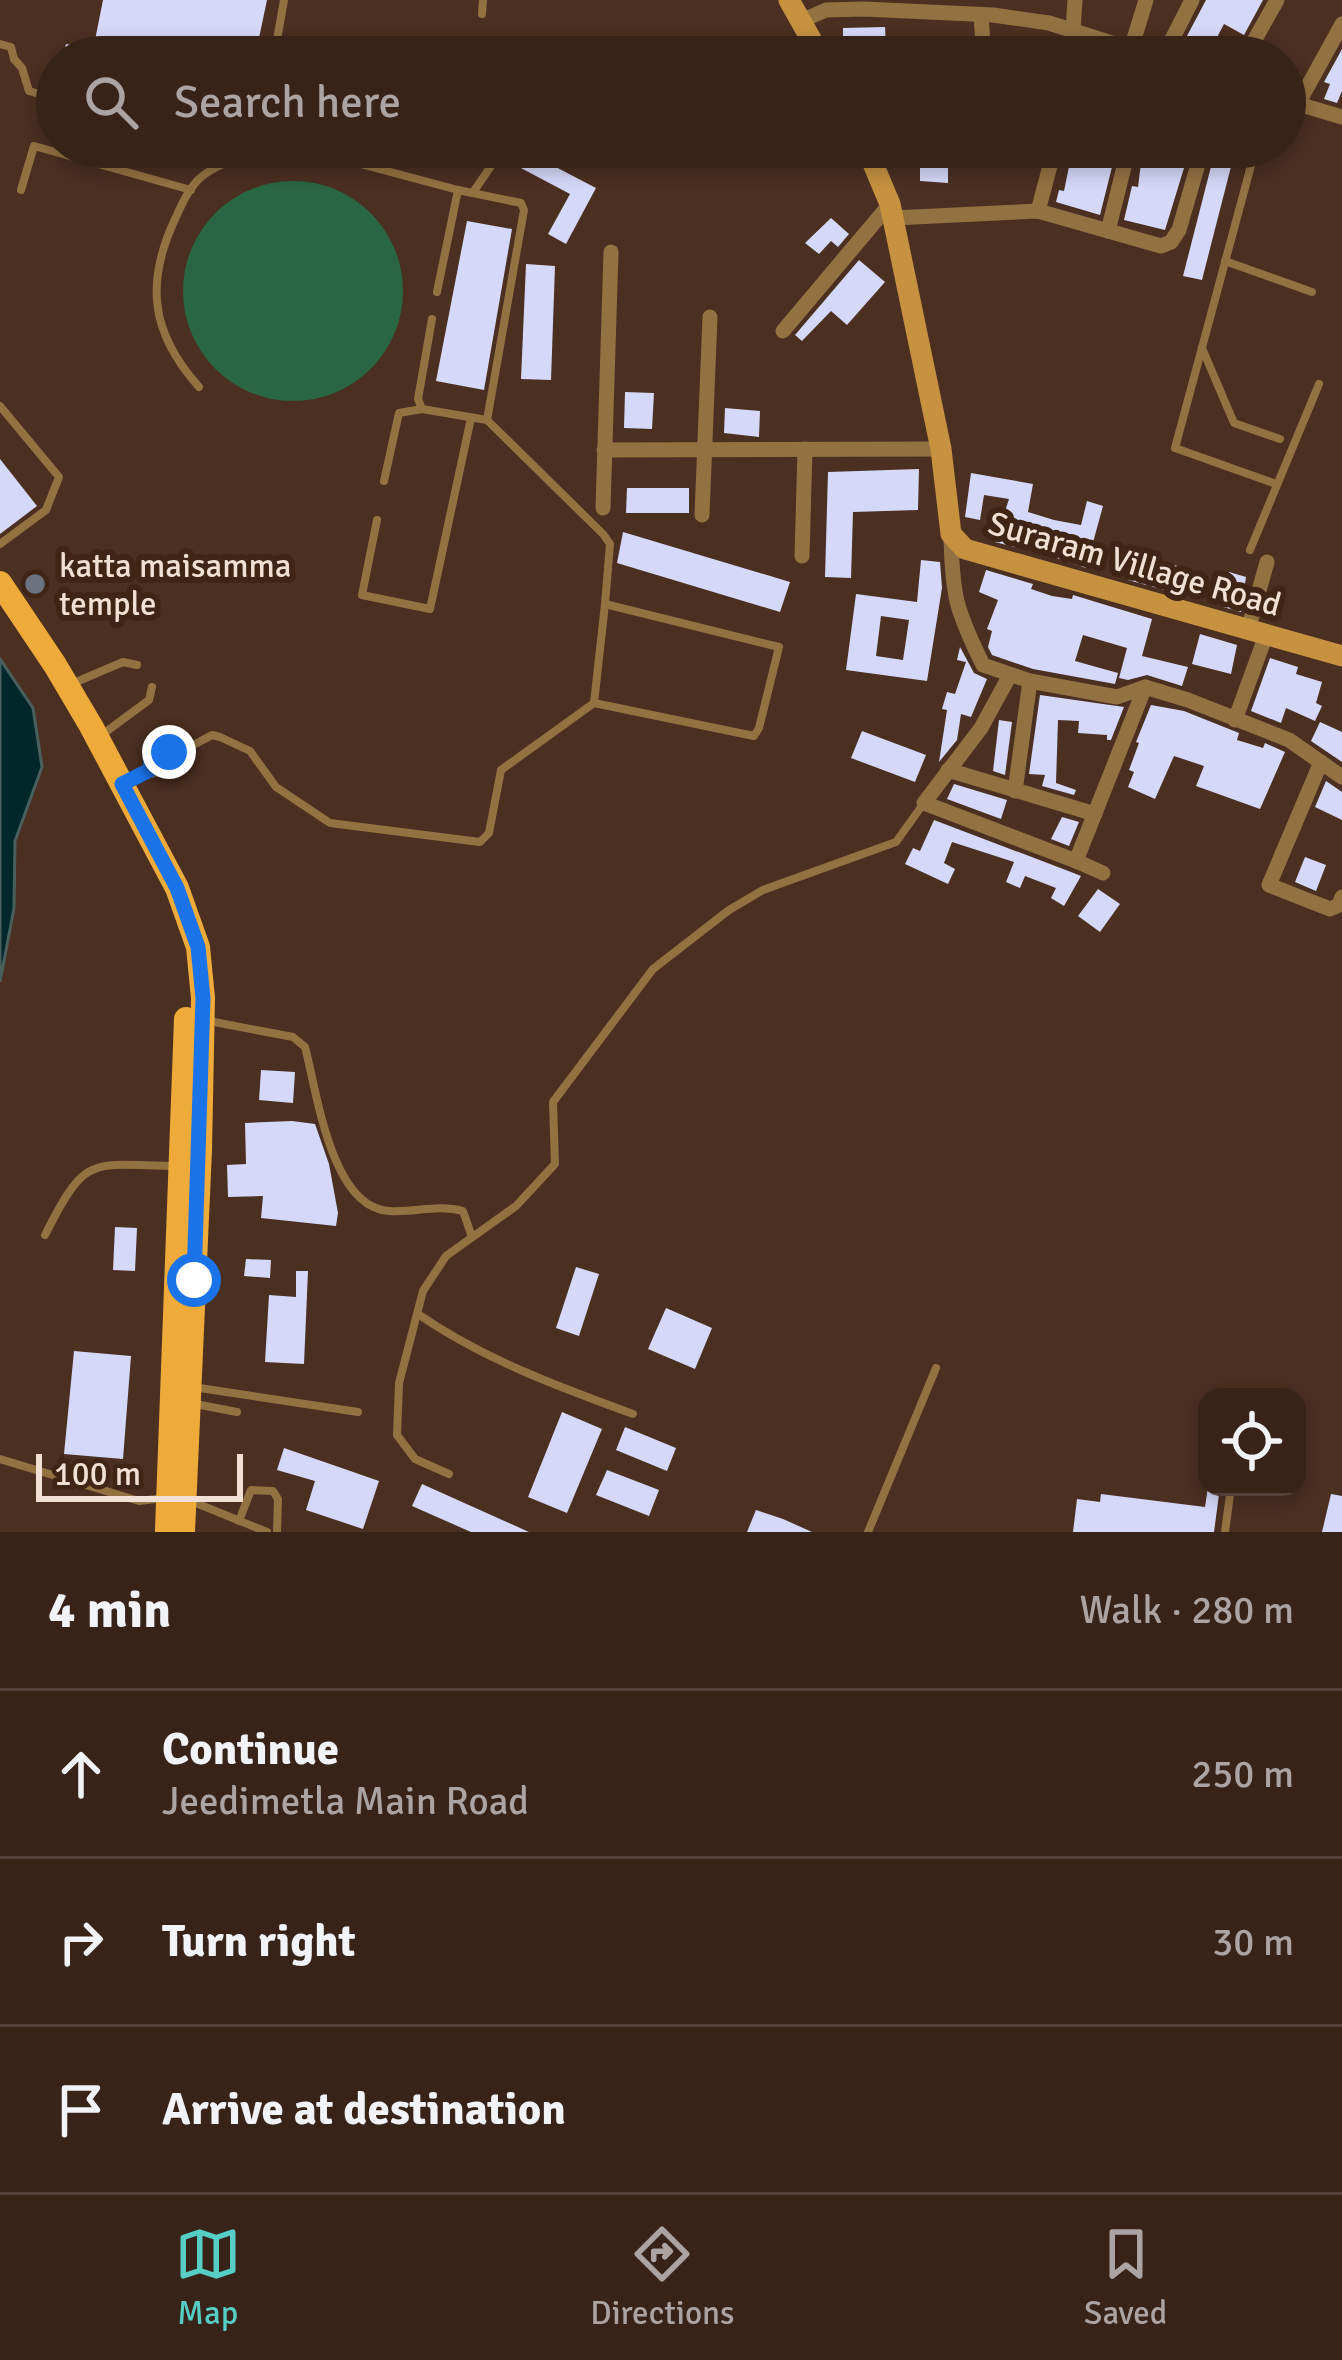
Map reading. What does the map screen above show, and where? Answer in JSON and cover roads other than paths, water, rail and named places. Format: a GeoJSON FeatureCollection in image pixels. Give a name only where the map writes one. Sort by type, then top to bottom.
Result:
{"type":"FeatureCollection","features":[{"type":"Feature","properties":{"kind":"main road"},"geometry":{"type":"LineString","coordinates":[[789,0],[809,36]]}},
{"type":"Feature","properties":{"kind":"main road","name":"Suraram Village Road"},"geometry":{"type":"LineString","coordinates":[[875,168],[892,211],[941,449],[951,534],[965,549],[1342,656]]}},
{"type":"Feature","properties":{"kind":"main road"},"geometry":{"type":"LineString","coordinates":[[0,583],[97,738],[192,923],[198,947],[202,1019],[189,1395],[167,1532]]}},
{"type":"Feature","properties":{"kind":"main road"},"geometry":{"type":"LineString","coordinates":[[0,608],[44,676],[170,906],[177,927],[187,990],[179,1166],[176,1498],[183,1532]]}},
{"type":"Feature","properties":{"kind":"street"},"geometry":{"type":"LineString","coordinates":[[1073,31],[1075,0]]}},
{"type":"Feature","properties":{"kind":"street"},"geometry":{"type":"LineString","coordinates":[[1136,36],[1146,0]]}},
{"type":"Feature","properties":{"kind":"street"},"geometry":{"type":"LineString","coordinates":[[1171,36],[1192,0]]}},
{"type":"Feature","properties":{"kind":"street"},"geometry":{"type":"LineString","coordinates":[[1257,36],[1277,0]]}},
{"type":"Feature","properties":{"kind":"street"},"geometry":{"type":"LineString","coordinates":[[801,21],[826,10],[989,10],[1089,36]]}},
{"type":"Feature","properties":{"kind":"street"},"geometry":{"type":"LineString","coordinates":[[1306,79],[1342,24]]}},
{"type":"Feature","properties":{"kind":"street"},"geometry":{"type":"LineString","coordinates":[[1306,106],[1342,117]]}},
{"type":"Feature","properties":{"kind":"street"},"geometry":{"type":"LineString","coordinates":[[1038,212],[1049,168]]}},
{"type":"Feature","properties":{"kind":"street"},"geometry":{"type":"LineString","coordinates":[[1108,231],[1124,168]]}},
{"type":"Feature","properties":{"kind":"street"},"geometry":{"type":"LineString","coordinates":[[783,332],[892,211],[1038,212],[1161,246],[1171,242],[1179,230],[1197,168]]}},
{"type":"Feature","properties":{"kind":"street"},"geometry":{"type":"LineString","coordinates":[[603,508],[611,252]]}},
{"type":"Feature","properties":{"kind":"street"},"geometry":{"type":"LineString","coordinates":[[702,515],[710,317]]}},
{"type":"Feature","properties":{"kind":"street"},"geometry":{"type":"LineString","coordinates":[[802,556],[806,448]]}},
{"type":"Feature","properties":{"kind":"street"},"geometry":{"type":"LineString","coordinates":[[604,450],[941,449]]}},
{"type":"Feature","properties":{"kind":"street"},"geometry":{"type":"LineString","coordinates":[[951,534],[952,589],[983,665],[1030,681],[1117,697],[1145,687],[1289,740],[1342,777]]}},
{"type":"Feature","properties":{"kind":"street"},"geometry":{"type":"LineString","coordinates":[[1234,719],[1257,632],[1267,562]]}},
{"type":"Feature","properties":{"kind":"street"},"geometry":{"type":"LineString","coordinates":[[1010,675],[982,728],[924,803],[1103,873]]}},
{"type":"Feature","properties":{"kind":"street"},"geometry":{"type":"LineString","coordinates":[[1015,791],[1030,681]]}},
{"type":"Feature","properties":{"kind":"street"},"geometry":{"type":"LineString","coordinates":[[1076,861],[1145,687]]}},
{"type":"Feature","properties":{"kind":"street"},"geometry":{"type":"LineString","coordinates":[[1321,762],[1269,885],[1330,909],[1342,897]]}},
{"type":"Feature","properties":{"kind":"street"},"geometry":{"type":"LineString","coordinates":[[948,770],[1094,814]]}},
{"type":"Feature","properties":{"kind":"lane"},"geometry":{"type":"LineString","coordinates":[[278,36],[284,0]]}},
{"type":"Feature","properties":{"kind":"lane"},"geometry":{"type":"LineString","coordinates":[[482,14],[483,0]]}},
{"type":"Feature","properties":{"kind":"lane"},"geometry":{"type":"LineString","coordinates":[[0,44],[11,47],[9,62],[22,68],[29,91],[36,93]]}},
{"type":"Feature","properties":{"kind":"lane"},"geometry":{"type":"LineString","coordinates":[[21,190],[36,147]]}},
{"type":"Feature","properties":{"kind":"lane"},"geometry":{"type":"LineString","coordinates":[[112,168],[191,190]]}},
{"type":"Feature","properties":{"kind":"lane"},"geometry":{"type":"LineString","coordinates":[[199,386],[165,339],[154,294],[159,256],[191,190],[198,179],[217,168]]}},
{"type":"Feature","properties":{"kind":"lane"},"geometry":{"type":"LineString","coordinates":[[376,168],[521,203],[524,210],[487,420]]}},
{"type":"Feature","properties":{"kind":"lane"},"geometry":{"type":"LineString","coordinates":[[473,192],[490,168]]}},
{"type":"Feature","properties":{"kind":"lane"},"geometry":{"type":"LineString","coordinates":[[1250,168],[1175,448],[1276,484]]}},
{"type":"Feature","properties":{"kind":"lane"},"geometry":{"type":"LineString","coordinates":[[437,292],[458,190]]}},
{"type":"Feature","properties":{"kind":"lane"},"geometry":{"type":"LineString","coordinates":[[1225,261],[1312,292]]}},
{"type":"Feature","properties":{"kind":"lane"},"geometry":{"type":"LineString","coordinates":[[422,409],[418,399],[432,319]]}},
{"type":"Feature","properties":{"kind":"lane"},"geometry":{"type":"LineString","coordinates":[[1201,346],[1234,423],[1280,439]]}},
{"type":"Feature","properties":{"kind":"lane"},"geometry":{"type":"LineString","coordinates":[[1250,550],[1319,384]]}},
{"type":"Feature","properties":{"kind":"lane"},"geometry":{"type":"LineString","coordinates":[[0,406],[59,477],[46,510],[0,543]]}},
{"type":"Feature","properties":{"kind":"lane"},"geometry":{"type":"LineString","coordinates":[[384,481],[399,413],[422,409],[487,420],[610,544],[594,703]]}},
{"type":"Feature","properties":{"kind":"lane"},"geometry":{"type":"LineString","coordinates":[[377,520],[362,596],[427,611],[433,603],[471,418]]}},
{"type":"Feature","properties":{"kind":"lane"},"geometry":{"type":"LineString","coordinates":[[122,784],[150,770],[159,773],[174,766],[175,754],[212,735],[220,736],[250,751],[276,788],[330,823],[480,842],[489,833],[501,770],[594,703],[754,736],[778,647],[604,604]]}},
{"type":"Feature","properties":{"kind":"lane"},"geometry":{"type":"LineString","coordinates":[[67,685],[123,662],[137,665]]}},
{"type":"Feature","properties":{"kind":"lane"},"geometry":{"type":"LineString","coordinates":[[97,738],[149,700],[152,687]]}},
{"type":"Feature","properties":{"kind":"lane"},"geometry":{"type":"LineString","coordinates":[[449,1474],[415,1459],[397,1435],[399,1383],[423,1291],[446,1256],[516,1206],[555,1164],[553,1102],[653,969],[763,890],[896,842],[924,803]]}},
{"type":"Feature","properties":{"kind":"lane"},"geometry":{"type":"LineString","coordinates":[[202,1019],[293,1037],[304,1047],[339,1174],[363,1204],[386,1211],[446,1206],[463,1210],[472,1238]]}},
{"type":"Feature","properties":{"kind":"lane"},"geometry":{"type":"LineString","coordinates":[[45,1234],[71,1184],[84,1171],[106,1165],[179,1166]]}},
{"type":"Feature","properties":{"kind":"lane"},"geometry":{"type":"LineString","coordinates":[[417,1313],[552,1385],[633,1414]]}},
{"type":"Feature","properties":{"kind":"lane"},"geometry":{"type":"LineString","coordinates":[[868,1532],[936,1368]]}},
{"type":"Feature","properties":{"kind":"lane"},"geometry":{"type":"LineString","coordinates":[[189,1395],[237,1412]]}},
{"type":"Feature","properties":{"kind":"lane"},"geometry":{"type":"LineString","coordinates":[[189,1395],[358,1412]]}},
{"type":"Feature","properties":{"kind":"lane"},"geometry":{"type":"LineString","coordinates":[[0,1459],[139,1501],[176,1498],[267,1532]]}},
{"type":"Feature","properties":{"kind":"lane"},"geometry":{"type":"LineString","coordinates":[[239,1521],[251,1490],[274,1491],[278,1532]]}},
{"type":"Feature","properties":{"kind":"lane"},"geometry":{"type":"LineString","coordinates":[[1225,1532],[1230,1496]]}},
{"type":"Feature","properties":{"kind":"water"},"geometry":{"type":"Polygon","coordinates":[[[0,659],[33,708],[42,767],[15,841],[14,908],[0,982],[0,659]]]}},
{"type":"Feature","properties":{"kind":"place","name":"katta maisamma temple"},"geometry":{"type":"Point","coordinates":[35,584]}}]}
